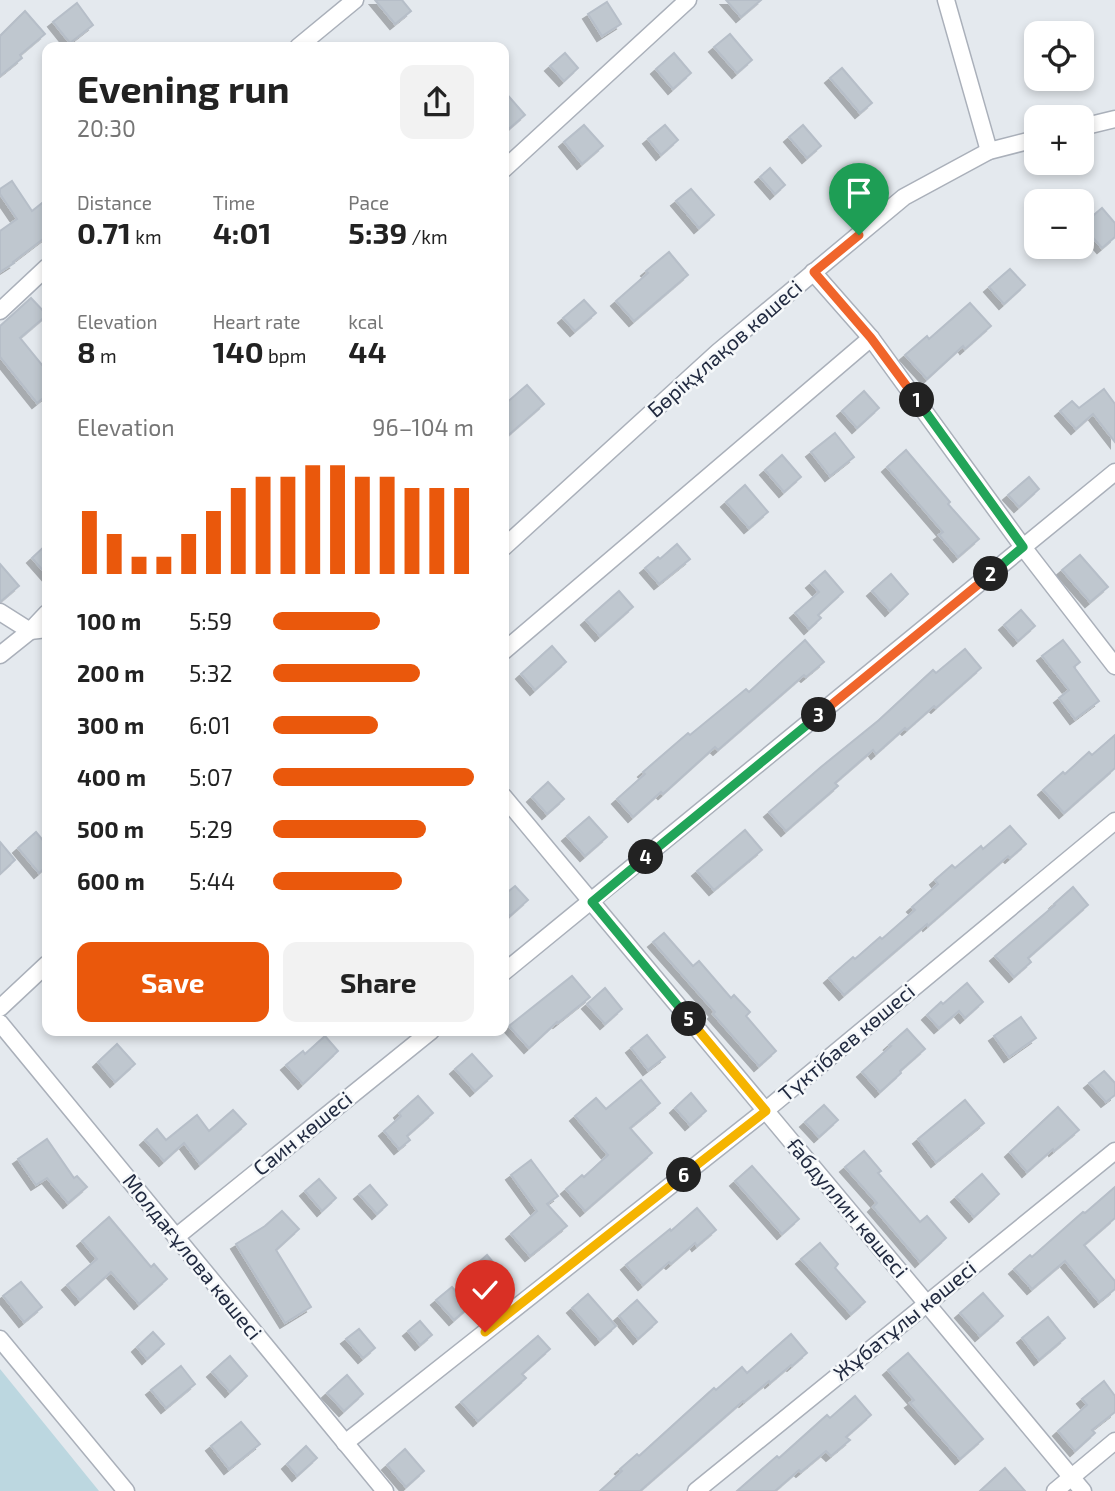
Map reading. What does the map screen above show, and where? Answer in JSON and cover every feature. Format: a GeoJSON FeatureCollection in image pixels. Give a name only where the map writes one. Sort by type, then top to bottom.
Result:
{"type":"FeatureCollection","features":[{"type":"Feature","properties":{"kind":"street"},"geometry":{"type":"LineString","coordinates":[[305,42],[355,0]]}},
{"type":"Feature","properties":{"kind":"street"},"geometry":{"type":"LineString","coordinates":[[509,164],[688,0]]}},
{"type":"Feature","properties":{"kind":"street"},"geometry":{"type":"LineString","coordinates":[[946,0],[989,151]]}},
{"type":"Feature","properties":{"kind":"street"},"geometry":{"type":"LineString","coordinates":[[1094,124],[1115,119]]}},
{"type":"Feature","properties":{"kind":"street","name":"Бөріқұлақов көшесі"},"geometry":{"type":"LineString","coordinates":[[509,542],[718,352],[904,197],[989,151],[1024,142]]}},
{"type":"Feature","properties":{"kind":"street"},"geometry":{"type":"LineString","coordinates":[[0,311],[42,272]]}},
{"type":"Feature","properties":{"kind":"street"},"geometry":{"type":"LineString","coordinates":[[814,272],[871,338],[1023,547],[1115,666]]}},
{"type":"Feature","properties":{"kind":"street"},"geometry":{"type":"LineString","coordinates":[[509,647],[871,338]]}},
{"type":"Feature","properties":{"kind":"street"},"geometry":{"type":"LineString","coordinates":[[509,968],[1115,472]]}},
{"type":"Feature","properties":{"kind":"street"},"geometry":{"type":"LineString","coordinates":[[0,612],[30,631],[42,630]]}},
{"type":"Feature","properties":{"kind":"street"},"geometry":{"type":"LineString","coordinates":[[0,655],[42,618]]}},
{"type":"Feature","properties":{"kind":"street","name":"Ғабдуллин көшесі"},"geometry":{"type":"LineString","coordinates":[[509,803],[1083,1491]]}},
{"type":"Feature","properties":{"kind":"street","name":"Түктібаев көшесі"},"geometry":{"type":"LineString","coordinates":[[345,1443],[766,1111],[1115,821]]}},
{"type":"Feature","properties":{"kind":"street"},"geometry":{"type":"LineString","coordinates":[[0,1008],[42,969]]}},
{"type":"Feature","properties":{"kind":"street","name":"Молдағұлова көшесі"},"geometry":{"type":"LineString","coordinates":[[0,1023],[385,1491]]}},
{"type":"Feature","properties":{"kind":"street","name":"Саин көшесі"},"geometry":{"type":"LineString","coordinates":[[176,1237],[425,1036]]}},
{"type":"Feature","properties":{"kind":"street","name":"Жұбатұлы көшесі"},"geometry":{"type":"LineString","coordinates":[[696,1491],[1115,1151]]}},
{"type":"Feature","properties":{"kind":"street"},"geometry":{"type":"LineString","coordinates":[[0,1339],[126,1491]]}},
{"type":"Feature","properties":{"kind":"street"},"geometry":{"type":"LineString","coordinates":[[1055,1491],[1115,1441]]}},
{"type":"Feature","properties":{"kind":"shaded area"},"geometry":{"type":"Polygon","coordinates":[[[0,1369],[99,1491],[0,1491],[0,1369]]]}},
{"type":"Feature","properties":{"kind":"building"},"geometry":{"type":"Polygon","coordinates":[[[375,0],[402,0],[411,11],[395,24],[375,0]]]}},
{"type":"Feature","properties":{"kind":"building"},"geometry":{"type":"Polygon","coordinates":[[[726,0],[761,0],[741,17],[726,0]]]}},
{"type":"Feature","properties":{"kind":"building"},"geometry":{"type":"Polygon","coordinates":[[[607,2],[621,24],[602,36],[588,14],[607,2]]]}},
{"type":"Feature","properties":{"kind":"building"},"geometry":{"type":"Polygon","coordinates":[[[77,3],[93,25],[69,42],[53,22],[77,3]]]}},
{"type":"Feature","properties":{"kind":"building"},"geometry":{"type":"Polygon","coordinates":[[[25,11],[45,34],[0,76],[0,36],[25,11]]]}},
{"type":"Feature","properties":{"kind":"building"},"geometry":{"type":"Polygon","coordinates":[[[730,34],[752,60],[737,73],[714,47],[730,34]]]}},
{"type":"Feature","properties":{"kind":"building"},"geometry":{"type":"Polygon","coordinates":[[[565,53],[578,68],[564,81],[550,66],[565,53]]]}},
{"type":"Feature","properties":{"kind":"building"},"geometry":{"type":"Polygon","coordinates":[[[674,53],[691,73],[673,89],[656,69],[674,53]]]}},
{"type":"Feature","properties":{"kind":"building"},"geometry":{"type":"Polygon","coordinates":[[[842,68],[872,103],[860,113],[830,78],[842,68]]]}},
{"type":"Feature","properties":{"kind":"building"},"geometry":{"type":"Polygon","coordinates":[[[509,97],[525,115],[509,129],[509,97]]]}},
{"type":"Feature","properties":{"kind":"building"},"geometry":{"type":"Polygon","coordinates":[[[584,125],[603,146],[582,164],[564,142],[584,125]]]}},
{"type":"Feature","properties":{"kind":"building"},"geometry":{"type":"Polygon","coordinates":[[[665,125],[678,140],[661,155],[648,139],[665,125]]]}},
{"type":"Feature","properties":{"kind":"building"},"geometry":{"type":"Polygon","coordinates":[[[803,125],[821,146],[807,158],[789,137],[803,125]]]}},
{"type":"Feature","properties":{"kind":"building"},"geometry":{"type":"Polygon","coordinates":[[[770,168],[785,185],[775,194],[760,177],[770,168]]]}},
{"type":"Feature","properties":{"kind":"building"},"geometry":{"type":"Polygon","coordinates":[[[12,181],[32,211],[42,203],[42,240],[0,272],[0,231],[17,219],[0,194],[0,189],[12,181]]]}},
{"type":"Feature","properties":{"kind":"building"},"geometry":{"type":"Polygon","coordinates":[[[691,189],[714,215],[699,228],[676,201],[691,189]]]}},
{"type":"Feature","properties":{"kind":"building"},"geometry":{"type":"Polygon","coordinates":[[[1102,208],[1115,223],[1115,237],[1102,248],[1094,239],[1094,215],[1102,208]]]}},
{"type":"Feature","properties":{"kind":"building"},"geometry":{"type":"Polygon","coordinates":[[[669,252],[688,275],[634,321],[616,301],[669,252]]]}},
{"type":"Feature","properties":{"kind":"building"},"geometry":{"type":"Polygon","coordinates":[[[1010,269],[1025,285],[1004,304],[989,287],[1010,269]]]}},
{"type":"Feature","properties":{"kind":"building"},"geometry":{"type":"Polygon","coordinates":[[[31,298],[42,310],[42,319],[20,338],[42,365],[42,399],[37,403],[0,357],[0,326],[31,298]]]}},
{"type":"Feature","properties":{"kind":"building"},"geometry":{"type":"Polygon","coordinates":[[[584,300],[596,313],[575,331],[563,318],[584,300]]]}},
{"type":"Feature","properties":{"kind":"building"},"geometry":{"type":"Polygon","coordinates":[[[970,303],[991,326],[965,349],[963,346],[927,379],[905,355],[927,336],[929,339],[970,303]]]}},
{"type":"Feature","properties":{"kind":"building"},"geometry":{"type":"Polygon","coordinates":[[[527,385],[544,404],[509,435],[509,401],[527,385]]]}},
{"type":"Feature","properties":{"kind":"building"},"geometry":{"type":"Polygon","coordinates":[[[1104,389],[1115,404],[1115,442],[1093,414],[1076,429],[1060,411],[1072,401],[1079,408],[1104,389]]]}},
{"type":"Feature","properties":{"kind":"building"},"geometry":{"type":"Polygon","coordinates":[[[864,391],[879,408],[857,428],[842,411],[864,391]]]}},
{"type":"Feature","properties":{"kind":"building"},"geometry":{"type":"Polygon","coordinates":[[[835,433],[854,457],[830,476],[811,452],[835,433]]]}},
{"type":"Feature","properties":{"kind":"building"},"geometry":{"type":"Polygon","coordinates":[[[906,450],[979,539],[958,557],[939,535],[943,532],[887,467],[906,450]]]}},
{"type":"Feature","properties":{"kind":"building"},"geometry":{"type":"Polygon","coordinates":[[[782,455],[801,477],[784,492],[765,470],[782,455]]]}},
{"type":"Feature","properties":{"kind":"building"},"geometry":{"type":"Polygon","coordinates":[[[1029,477],[1039,489],[1019,507],[1008,495],[1029,477]]]}},
{"type":"Feature","properties":{"kind":"building"},"geometry":{"type":"Polygon","coordinates":[[[745,485],[768,512],[749,528],[726,502],[745,485]]]}},
{"type":"Feature","properties":{"kind":"building"},"geometry":{"type":"Polygon","coordinates":[[[677,544],[690,559],[659,584],[645,568],[677,544]]]}},
{"type":"Feature","properties":{"kind":"building"},"geometry":{"type":"Polygon","coordinates":[[[42,549],[42,569],[32,558],[42,549]]]}},
{"type":"Feature","properties":{"kind":"building"},"geometry":{"type":"Polygon","coordinates":[[[1080,555],[1108,587],[1090,602],[1062,570],[1080,555]]]}},
{"type":"Feature","properties":{"kind":"building"},"geometry":{"type":"Polygon","coordinates":[[[0,564],[19,586],[0,602],[0,564]]]}},
{"type":"Feature","properties":{"kind":"building"},"geometry":{"type":"Polygon","coordinates":[[[825,571],[843,592],[818,615],[821,618],[809,629],[795,613],[819,592],[811,583],[825,571]]]}},
{"type":"Feature","properties":{"kind":"building"},"geometry":{"type":"Polygon","coordinates":[[[891,574],[908,594],[890,611],[872,591],[891,574]]]}},
{"type":"Feature","properties":{"kind":"building"},"geometry":{"type":"Polygon","coordinates":[[[619,591],[633,607],[600,636],[586,620],[619,591]]]}},
{"type":"Feature","properties":{"kind":"building"},"geometry":{"type":"Polygon","coordinates":[[[1021,610],[1035,626],[1018,641],[1004,625],[1021,610]]]}},
{"type":"Feature","properties":{"kind":"building"},"geometry":{"type":"Polygon","coordinates":[[[805,640],[824,662],[806,677],[804,675],[718,750],[715,747],[633,817],[617,799],[645,774],[643,772],[688,733],[690,735],[746,689],[749,692],[805,640]]]}},
{"type":"Feature","properties":{"kind":"building"},"geometry":{"type":"Polygon","coordinates":[[[1063,640],[1080,662],[1074,667],[1099,701],[1075,719],[1059,698],[1069,690],[1042,656],[1063,640]]]}},
{"type":"Feature","properties":{"kind":"building"},"geometry":{"type":"Polygon","coordinates":[[[552,646],[566,662],[535,690],[521,674],[552,646]]]}},
{"type":"Feature","properties":{"kind":"building"},"geometry":{"type":"Polygon","coordinates":[[[965,649],[981,668],[936,708],[934,706],[907,730],[905,728],[876,754],[873,750],[835,783],[838,786],[786,831],[769,812],[879,720],[933,670],[936,673],[965,649]]]}},
{"type":"Feature","properties":{"kind":"building"},"geometry":{"type":"Polygon","coordinates":[[[1115,735],[1115,768],[1064,813],[1043,790],[1089,752],[1092,755],[1115,735]]]}},
{"type":"Feature","properties":{"kind":"building"},"geometry":{"type":"Polygon","coordinates":[[[548,782],[564,799],[547,814],[532,797],[548,782]]]}},
{"type":"Feature","properties":{"kind":"building"},"geometry":{"type":"Polygon","coordinates":[[[589,817],[607,837],[585,856],[567,836],[589,817]]]}},
{"type":"Feature","properties":{"kind":"building"},"geometry":{"type":"Polygon","coordinates":[[[1010,826],[1026,844],[1010,858],[1008,856],[844,995],[829,978],[880,937],[882,939],[915,910],[912,907],[938,884],[935,880],[952,865],[955,868],[1010,826]]]}},
{"type":"Feature","properties":{"kind":"building"},"geometry":{"type":"Polygon","coordinates":[[[745,830],[762,850],[714,890],[697,871],[745,830]]]}},
{"type":"Feature","properties":{"kind":"building"},"geometry":{"type":"Polygon","coordinates":[[[36,832],[42,839],[42,870],[39,873],[18,848],[36,832]]]}},
{"type":"Feature","properties":{"kind":"building"},"geometry":{"type":"Polygon","coordinates":[[[0,842],[15,860],[0,874],[0,842]]]}},
{"type":"Feature","properties":{"kind":"building"},"geometry":{"type":"Polygon","coordinates":[[[515,886],[528,900],[510,916],[509,915],[509,891],[515,886]]]}},
{"type":"Feature","properties":{"kind":"building"},"geometry":{"type":"Polygon","coordinates":[[[1073,887],[1088,905],[1028,958],[1031,962],[1014,977],[995,956],[1073,887]]]}},
{"type":"Feature","properties":{"kind":"building"},"geometry":{"type":"Polygon","coordinates":[[[664,933],[693,966],[699,961],[731,998],[734,995],[750,1012],[746,1016],[776,1051],[759,1066],[653,942],[664,933]]]}},
{"type":"Feature","properties":{"kind":"building"},"geometry":{"type":"Polygon","coordinates":[[[572,976],[590,997],[529,1048],[509,1026],[572,976]]]}},
{"type":"Feature","properties":{"kind":"building"},"geometry":{"type":"Polygon","coordinates":[[[967,983],[983,1002],[965,1018],[959,1011],[939,1028],[927,1015],[967,983]]]}},
{"type":"Feature","properties":{"kind":"building"},"geometry":{"type":"Polygon","coordinates":[[[605,988],[622,1009],[605,1024],[587,1004],[605,988]]]}},
{"type":"Feature","properties":{"kind":"building"},"geometry":{"type":"Polygon","coordinates":[[[1021,1017],[1036,1038],[1009,1057],[994,1036],[1021,1017]]]}},
{"type":"Feature","properties":{"kind":"building"},"geometry":{"type":"Polygon","coordinates":[[[907,1029],[925,1049],[880,1092],[862,1072],[907,1029]]]}},
{"type":"Feature","properties":{"kind":"building"},"geometry":{"type":"Polygon","coordinates":[[[647,1035],[665,1057],[648,1070],[631,1048],[647,1035]]]}},
{"type":"Feature","properties":{"kind":"building"},"geometry":{"type":"Polygon","coordinates":[[[325,1036],[338,1051],[303,1084],[286,1065],[303,1051],[305,1054],[325,1036]]]}},
{"type":"Feature","properties":{"kind":"building"},"geometry":{"type":"Polygon","coordinates":[[[117,1044],[135,1064],[115,1082],[98,1062],[117,1044]]]}},
{"type":"Feature","properties":{"kind":"building"},"geometry":{"type":"Polygon","coordinates":[[[472,1054],[492,1076],[475,1091],[455,1069],[472,1054]]]}},
{"type":"Feature","properties":{"kind":"building"},"geometry":{"type":"Polygon","coordinates":[[[1104,1071],[1115,1083],[1115,1095],[1106,1102],[1089,1083],[1104,1071]]]}},
{"type":"Feature","properties":{"kind":"building"},"geometry":{"type":"Polygon","coordinates":[[[641,1080],[660,1103],[630,1128],[652,1153],[585,1211],[566,1189],[608,1155],[575,1116],[596,1098],[606,1109],[641,1080]]]}},
{"type":"Feature","properties":{"kind":"building"},"geometry":{"type":"Polygon","coordinates":[[[691,1093],[706,1111],[690,1125],[675,1108],[691,1093]]]}},
{"type":"Feature","properties":{"kind":"building"},"geometry":{"type":"Polygon","coordinates":[[[418,1096],[433,1113],[407,1136],[410,1140],[399,1149],[384,1131],[418,1096]]]}},
{"type":"Feature","properties":{"kind":"building"},"geometry":{"type":"Polygon","coordinates":[[[965,1100],[984,1123],[936,1162],[918,1139],[965,1100]]]}},
{"type":"Feature","properties":{"kind":"building"},"geometry":{"type":"Polygon","coordinates":[[[824,1105],[838,1120],[819,1137],[805,1122],[824,1105]]]}},
{"type":"Feature","properties":{"kind":"building"},"geometry":{"type":"Polygon","coordinates":[[[1058,1107],[1079,1130],[1027,1172],[1010,1152],[1058,1107]]]}},
{"type":"Feature","properties":{"kind":"building"},"geometry":{"type":"Polygon","coordinates":[[[233,1110],[246,1124],[200,1164],[184,1143],[164,1161],[145,1140],[157,1129],[166,1140],[197,1115],[209,1131],[233,1110]]]}},
{"type":"Feature","properties":{"kind":"building"},"geometry":{"type":"Polygon","coordinates":[[[47,1139],[74,1178],[77,1176],[87,1187],[68,1203],[47,1178],[36,1185],[18,1159],[47,1139]]]}},
{"type":"Feature","properties":{"kind":"building"},"geometry":{"type":"Polygon","coordinates":[[[864,1151],[881,1171],[878,1173],[920,1222],[927,1216],[946,1238],[920,1262],[873,1207],[877,1203],[845,1167],[864,1151]]]}},
{"type":"Feature","properties":{"kind":"building"},"geometry":{"type":"Polygon","coordinates":[[[531,1160],[558,1196],[547,1204],[567,1226],[530,1256],[511,1234],[537,1211],[511,1175],[531,1160]]]}},
{"type":"Feature","properties":{"kind":"building"},"geometry":{"type":"Polygon","coordinates":[[[752,1166],[799,1219],[782,1234],[735,1181],[752,1166]]]}},
{"type":"Feature","properties":{"kind":"building"},"geometry":{"type":"Polygon","coordinates":[[[982,1174],[999,1194],[974,1217],[956,1197],[982,1174]]]}},
{"type":"Feature","properties":{"kind":"building"},"geometry":{"type":"Polygon","coordinates":[[[319,1179],[336,1198],[322,1211],[305,1191],[319,1179]]]}},
{"type":"Feature","properties":{"kind":"building"},"geometry":{"type":"Polygon","coordinates":[[[370,1185],[387,1205],[377,1214],[359,1194],[370,1185]]]}},
{"type":"Feature","properties":{"kind":"building"},"geometry":{"type":"Polygon","coordinates":[[[1115,1187],[1115,1218],[1084,1245],[1115,1281],[1115,1289],[1099,1302],[1065,1261],[1032,1289],[1014,1269],[1115,1187]]]}},
{"type":"Feature","properties":{"kind":"building"},"geometry":{"type":"Polygon","coordinates":[[[697,1208],[716,1230],[697,1246],[695,1243],[671,1264],[669,1262],[643,1285],[626,1265],[697,1208]]]}},
{"type":"Feature","properties":{"kind":"building"},"geometry":{"type":"Polygon","coordinates":[[[282,1211],[299,1229],[276,1250],[311,1307],[285,1323],[236,1244],[265,1226],[282,1211]]]}},
{"type":"Feature","properties":{"kind":"building"},"geometry":{"type":"Polygon","coordinates":[[[109,1217],[151,1267],[154,1264],[167,1279],[139,1304],[111,1272],[80,1300],[67,1285],[97,1259],[82,1241],[109,1217]]]}},
{"type":"Feature","properties":{"kind":"building"},"geometry":{"type":"Polygon","coordinates":[[[820,1243],[838,1264],[835,1268],[865,1302],[851,1314],[801,1259],[820,1243]]]}},
{"type":"Feature","properties":{"kind":"building"},"geometry":{"type":"Polygon","coordinates":[[[487,1255],[505,1276],[488,1291],[470,1270],[487,1255]]]}},
{"type":"Feature","properties":{"kind":"building"},"geometry":{"type":"Polygon","coordinates":[[[21,1282],[42,1307],[24,1322],[3,1296],[21,1282]]]}},
{"type":"Feature","properties":{"kind":"building"},"geometry":{"type":"Polygon","coordinates":[[[452,1287],[469,1307],[454,1320],[436,1300],[452,1287]]]}},
{"type":"Feature","properties":{"kind":"building"},"geometry":{"type":"Polygon","coordinates":[[[983,1293],[1003,1316],[980,1336],[960,1313],[983,1293]]]}},
{"type":"Feature","properties":{"kind":"building"},"geometry":{"type":"Polygon","coordinates":[[[588,1294],[616,1326],[600,1340],[572,1308],[588,1294]]]}},
{"type":"Feature","properties":{"kind":"building"},"geometry":{"type":"Polygon","coordinates":[[[637,1300],[657,1322],[638,1339],[619,1316],[637,1300]]]}},
{"type":"Feature","properties":{"kind":"building"},"geometry":{"type":"Polygon","coordinates":[[[1048,1317],[1065,1338],[1039,1360],[1022,1338],[1048,1317]]]}},
{"type":"Feature","properties":{"kind":"building"},"geometry":{"type":"Polygon","coordinates":[[[420,1321],[432,1335],[420,1345],[408,1331],[420,1321]]]}},
{"type":"Feature","properties":{"kind":"building"},"geometry":{"type":"Polygon","coordinates":[[[359,1329],[375,1348],[363,1358],[346,1339],[359,1329]]]}},
{"type":"Feature","properties":{"kind":"building"},"geometry":{"type":"Polygon","coordinates":[[[153,1332],[164,1344],[147,1359],[137,1347],[153,1332]]]}},
{"type":"Feature","properties":{"kind":"building"},"geometry":{"type":"Polygon","coordinates":[[[791,1334],[807,1353],[743,1401],[640,1491],[600,1491],[622,1471],[620,1469],[637,1454],[639,1456],[714,1388],[716,1390],[742,1367],[747,1373],[791,1334]]]}},
{"type":"Feature","properties":{"kind":"building"},"geometry":{"type":"Polygon","coordinates":[[[538,1336],[550,1349],[522,1374],[526,1378],[478,1421],[461,1402],[538,1336]]]}},
{"type":"Feature","properties":{"kind":"building"},"geometry":{"type":"Polygon","coordinates":[[[908,1353],[983,1439],[960,1459],[910,1403],[914,1400],[888,1370],[908,1353]]]}},
{"type":"Feature","properties":{"kind":"building"},"geometry":{"type":"Polygon","coordinates":[[[230,1356],[247,1376],[230,1392],[212,1372],[230,1356]]]}},
{"type":"Feature","properties":{"kind":"building"},"geometry":{"type":"Polygon","coordinates":[[[181,1366],[195,1384],[166,1408],[151,1390],[181,1366]]]}},
{"type":"Feature","properties":{"kind":"building"},"geometry":{"type":"Polygon","coordinates":[[[347,1375],[363,1394],[344,1411],[327,1393],[347,1375]]]}},
{"type":"Feature","properties":{"kind":"building"},"geometry":{"type":"Polygon","coordinates":[[[1104,1381],[1115,1396],[1115,1412],[1092,1430],[1095,1433],[1075,1451],[1058,1431],[1087,1405],[1082,1399],[1104,1381]]]}},
{"type":"Feature","properties":{"kind":"building"},"geometry":{"type":"Polygon","coordinates":[[[855,1396],[871,1415],[846,1437],[850,1440],[831,1456],[826,1451],[775,1491],[737,1491],[827,1415],[830,1418],[855,1396]]]}},
{"type":"Feature","properties":{"kind":"building"},"geometry":{"type":"Polygon","coordinates":[[[241,1422],[260,1444],[229,1469],[211,1446],[241,1422]]]}},
{"type":"Feature","properties":{"kind":"building"},"geometry":{"type":"Polygon","coordinates":[[[306,1446],[317,1458],[297,1476],[287,1464],[306,1446]]]}},
{"type":"Feature","properties":{"kind":"building"},"geometry":{"type":"Polygon","coordinates":[[[405,1449],[424,1471],[406,1487],[387,1465],[405,1449]]]}},
{"type":"Feature","properties":{"kind":"building"},"geometry":{"type":"Polygon","coordinates":[[[1005,1468],[1025,1491],[980,1491],[1005,1468]]]}},
{"type":"Feature","properties":{"kind":"route"},"geometry":{"type":"LineString","coordinates":[[485,1332],[766,1111],[592,902],[1023,547],[871,338],[814,272],[859,235]]}}]}
